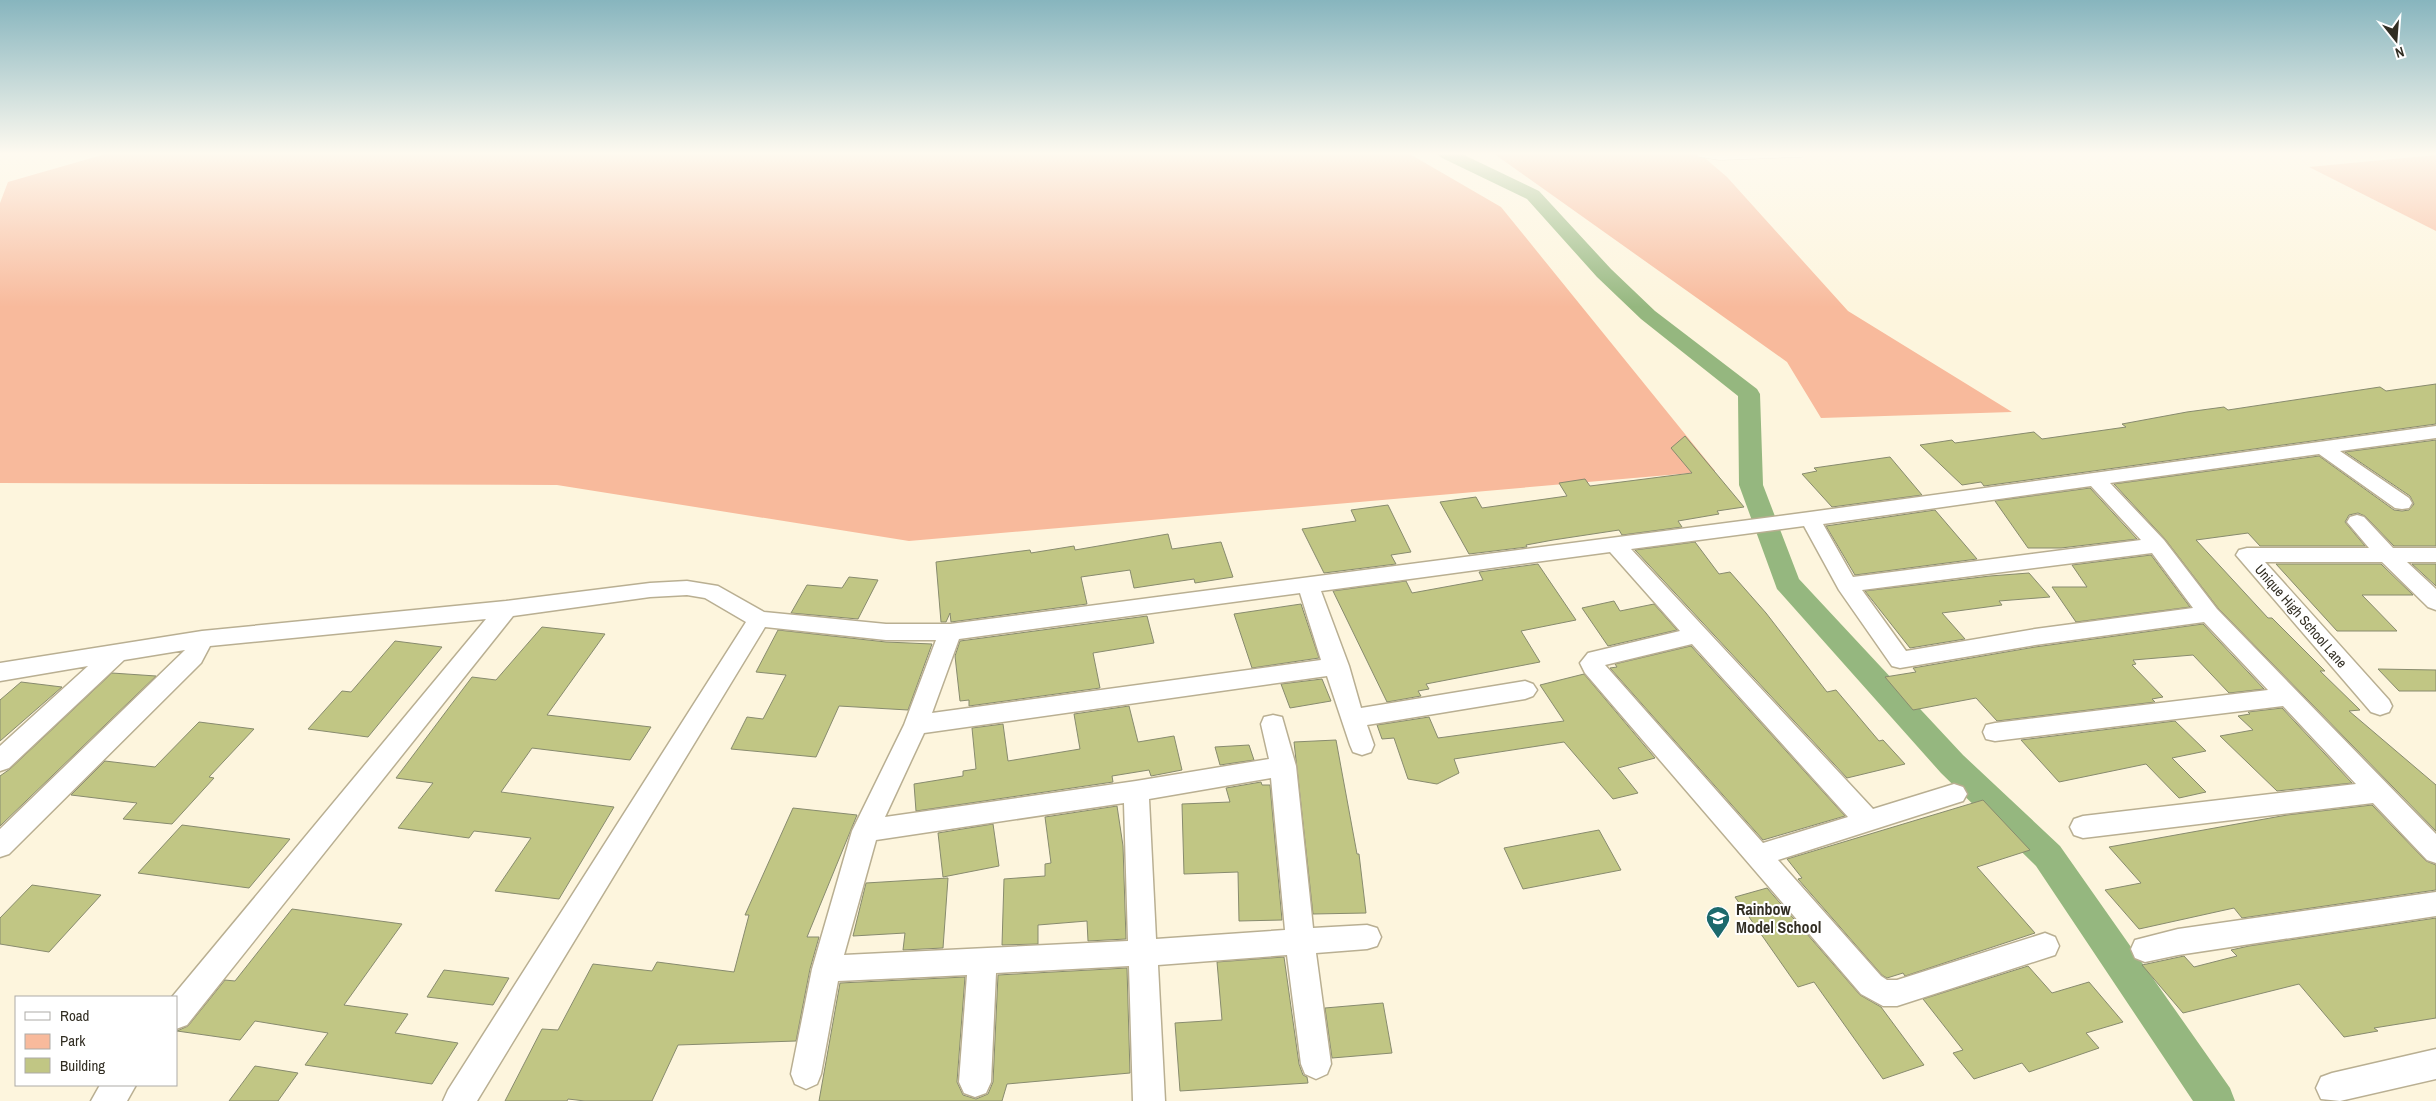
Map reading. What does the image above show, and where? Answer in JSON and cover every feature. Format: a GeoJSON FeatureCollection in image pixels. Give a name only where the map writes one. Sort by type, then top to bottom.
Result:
{"type":"FeatureCollection","features":[{"type":"Feature","properties":{"kind":"street"},"geometry":{"type":"LineString","coordinates":[[0,672],[202,639],[506,609],[650,590],[687,588],[710,591],[759,619],[886,632],[950,632],[2097,481],[2436,432]]}},
{"type":"Feature","properties":{"kind":"street"},"geometry":{"type":"LineString","coordinates":[[2323,448],[2402,503]]}},
{"type":"Feature","properties":{"kind":"street"},"geometry":{"type":"LineString","coordinates":[[2097,481],[2157,545],[2209,614],[2436,852]]}},
{"type":"Feature","properties":{"kind":"street"},"geometry":{"type":"LineString","coordinates":[[1810,519],[1847,585],[1900,660],[2035,637],[2209,614]]}},
{"type":"Feature","properties":{"kind":"street"},"geometry":{"type":"LineString","coordinates":[[2357,522],[2386,554],[2436,602]]}},
{"type":"Feature","properties":{"kind":"street"},"geometry":{"type":"LineString","coordinates":[[1614,544],[1868,821]]}},
{"type":"Feature","properties":{"kind":"street"},"geometry":{"type":"LineString","coordinates":[[1847,585],[2157,545]]}},
{"type":"Feature","properties":{"kind":"street","name":"Unique High School Lane"},"geometry":{"type":"LineString","coordinates":[[2380,706],[2247,555],[2436,555]]}},
{"type":"Feature","properties":{"kind":"street"},"geometry":{"type":"LineString","coordinates":[[1308,586],[1337,666],[1362,745]]}},
{"type":"Feature","properties":{"kind":"street"},"geometry":{"type":"LineString","coordinates":[[178,1013],[506,609]]}},
{"type":"Feature","properties":{"kind":"street"},"geometry":{"type":"LineString","coordinates":[[459,1101],[759,619]]}},
{"type":"Feature","properties":{"kind":"street"},"geometry":{"type":"LineString","coordinates":[[806,1074],[826,970],[865,831],[916,725],[950,632]]}},
{"type":"Feature","properties":{"kind":"street"},"geometry":{"type":"LineString","coordinates":[[1696,635],[1596,659],[1592,663],[1593,667],[1756,856],[1871,985],[1883,993],[1898,993],[2045,946]]}},
{"type":"Feature","properties":{"kind":"street"},"geometry":{"type":"LineString","coordinates":[[0,846],[193,657],[202,639]]}},
{"type":"Feature","properties":{"kind":"street"},"geometry":{"type":"LineString","coordinates":[[0,761],[116,654]]}},
{"type":"Feature","properties":{"kind":"street"},"geometry":{"type":"LineString","coordinates":[[916,725],[1337,666]]}},
{"type":"Feature","properties":{"kind":"street"},"geometry":{"type":"LineString","coordinates":[[1354,718],[1525,690]]}},
{"type":"Feature","properties":{"kind":"street"},"geometry":{"type":"LineString","coordinates":[[1995,732],[2287,697]]}},
{"type":"Feature","properties":{"kind":"street"},"geometry":{"type":"LineString","coordinates":[[1274,724],[1283,766],[1300,942],[1316,1064]]}},
{"type":"Feature","properties":{"kind":"street"},"geometry":{"type":"LineString","coordinates":[[865,831],[1136,791],[1283,766]]}},
{"type":"Feature","properties":{"kind":"street"},"geometry":{"type":"LineString","coordinates":[[1136,791],[1149,1101]]}},
{"type":"Feature","properties":{"kind":"street"},"geometry":{"type":"LineString","coordinates":[[2083,827],[2378,792]]}},
{"type":"Feature","properties":{"kind":"street"},"geometry":{"type":"LineString","coordinates":[[1756,856],[1954,794]]}},
{"type":"Feature","properties":{"kind":"street"},"geometry":{"type":"LineString","coordinates":[[2144,949],[2178,942],[2436,904]]}},
{"type":"Feature","properties":{"kind":"street"},"geometry":{"type":"LineString","coordinates":[[826,970],[1144,953],[1367,937]]}},
{"type":"Feature","properties":{"kind":"street"},"geometry":{"type":"LineString","coordinates":[[975,1082],[982,961]]}},
{"type":"Feature","properties":{"kind":"street"},"geometry":{"type":"LineString","coordinates":[[2332,1088],[2436,1064]]}},
{"type":"Feature","properties":{"kind":"street"},"geometry":{"type":"LineString","coordinates":[[107,1101],[119,1086]]}},
{"type":"Feature","properties":{"kind":"green space"},"geometry":{"type":"Polygon","coordinates":[[[0,204],[1496,204],[1501,207],[1715,471],[909,541],[557,485],[0,483],[0,204]]]}},
{"type":"Feature","properties":{"kind":"green space"},"geometry":{"type":"Polygon","coordinates":[[[1565,204],[1752,204],[1848,311],[2012,412],[1821,418],[1787,362],[1565,204]]]}},
{"type":"Feature","properties":{"kind":"green space"},"geometry":{"type":"Polygon","coordinates":[[[2383,204],[2436,204],[2436,231],[2383,204]]]}},
{"type":"Feature","properties":{"kind":"building"},"geometry":{"type":"Polygon","coordinates":[[[2436,384],[2436,424],[1984,486],[1981,482],[1962,485],[1920,445],[1952,440],[1955,443],[2034,432],[2042,439],[2126,427],[2122,424],[2187,412],[2224,407],[2228,410],[2380,387],[2386,391],[2436,384]]]}},
{"type":"Feature","properties":{"kind":"building"},"geometry":{"type":"Polygon","coordinates":[[[1685,436],[1744,507],[1717,511],[1719,514],[1678,521],[1682,527],[1622,535],[1619,530],[1526,545],[1527,547],[1469,554],[1440,502],[1476,497],[1482,508],[1567,496],[1559,483],[1585,479],[1590,486],[1692,473],[1671,448],[1685,436]]]}},
{"type":"Feature","properties":{"kind":"building"},"geometry":{"type":"Polygon","coordinates":[[[2436,440],[2436,546],[2394,546],[2365,516],[2358,513],[2349,515],[2345,522],[2365,546],[2260,546],[2248,533],[2196,540],[2268,618],[2272,618],[2325,671],[2320,671],[2360,710],[2349,711],[2436,785],[2436,831],[2218,608],[2165,539],[2114,484],[2319,456],[2394,510],[2402,511],[2409,510],[2414,504],[2410,496],[2345,452],[2436,440]]]}},
{"type":"Feature","properties":{"kind":"building"},"geometry":{"type":"Polygon","coordinates":[[[1890,457],[1922,495],[1832,507],[1802,474],[1817,471],[1814,468],[1890,457]]]}},
{"type":"Feature","properties":{"kind":"building"},"geometry":{"type":"Polygon","coordinates":[[[2090,488],[2137,539],[2061,548],[2028,548],[1995,501],[2090,488]]]}},
{"type":"Feature","properties":{"kind":"building"},"geometry":{"type":"Polygon","coordinates":[[[1388,505],[1411,552],[1391,555],[1396,564],[1324,573],[1302,529],[1356,521],[1351,510],[1388,505]]]}},
{"type":"Feature","properties":{"kind":"building"},"geometry":{"type":"Polygon","coordinates":[[[1935,510],[1977,559],[1855,575],[1826,526],[1935,510]]]}},
{"type":"Feature","properties":{"kind":"building"},"geometry":{"type":"Polygon","coordinates":[[[1168,534],[1172,549],[1221,542],[1233,577],[1195,583],[1194,579],[1134,588],[1130,570],[1081,577],[1087,604],[951,622],[950,613],[946,622],[941,622],[936,562],[1030,550],[1031,553],[1074,546],[1075,550],[1168,534]]]}},
{"type":"Feature","properties":{"kind":"building"},"geometry":{"type":"Polygon","coordinates":[[[1695,542],[1719,574],[1730,572],[1766,613],[1827,692],[1836,690],[1879,741],[1883,740],[1905,764],[1847,778],[1635,550],[1695,542]]]}},
{"type":"Feature","properties":{"kind":"building"},"geometry":{"type":"Polygon","coordinates":[[[2151,555],[2190,607],[2076,622],[2052,587],[2087,587],[2072,565],[2151,555]]]}},
{"type":"Feature","properties":{"kind":"building"},"geometry":{"type":"Polygon","coordinates":[[[1538,564],[1576,620],[1521,631],[1540,662],[1426,684],[1429,689],[1418,691],[1421,696],[1387,702],[1333,591],[1406,581],[1412,593],[1483,580],[1479,572],[1538,564]]]}},
{"type":"Feature","properties":{"kind":"building"},"geometry":{"type":"Polygon","coordinates":[[[2276,564],[2381,564],[2413,595],[2362,595],[2397,631],[2337,631],[2276,564]]]}},
{"type":"Feature","properties":{"kind":"building"},"geometry":{"type":"Polygon","coordinates":[[[2412,564],[2436,564],[2436,586],[2412,564]]]}},
{"type":"Feature","properties":{"kind":"building"},"geometry":{"type":"Polygon","coordinates":[[[2029,573],[2050,597],[1999,601],[2002,605],[1942,613],[1965,639],[1910,648],[1865,591],[1990,576],[2029,573]]]}},
{"type":"Feature","properties":{"kind":"building"},"geometry":{"type":"Polygon","coordinates":[[[849,577],[878,580],[858,619],[791,613],[807,585],[842,588],[849,577]]]}},
{"type":"Feature","properties":{"kind":"building"},"geometry":{"type":"Polygon","coordinates":[[[1614,601],[1620,611],[1654,604],[1677,630],[1608,646],[1582,608],[1614,601]]]}},
{"type":"Feature","properties":{"kind":"building"},"geometry":{"type":"Polygon","coordinates":[[[1301,604],[1319,658],[1252,668],[1234,614],[1301,604]]]}},
{"type":"Feature","properties":{"kind":"building"},"geometry":{"type":"Polygon","coordinates":[[[1147,616],[1154,643],[1093,653],[1100,688],[969,706],[969,700],[960,701],[955,656],[960,641],[1147,616]]]}},
{"type":"Feature","properties":{"kind":"building"},"geometry":{"type":"Polygon","coordinates":[[[2203,624],[2264,689],[2229,693],[2193,655],[2133,660],[2136,664],[2132,665],[2163,697],[2152,699],[2155,702],[1997,721],[1976,698],[1913,710],[1885,677],[1916,672],[1913,668],[2035,647],[2203,624]]]}},
{"type":"Feature","properties":{"kind":"building"},"geometry":{"type":"Polygon","coordinates":[[[542,627],[605,634],[547,715],[651,727],[630,760],[532,748],[501,792],[614,807],[559,899],[495,891],[531,838],[474,831],[469,838],[398,828],[433,783],[396,778],[472,677],[496,680],[542,627]]]}},
{"type":"Feature","properties":{"kind":"building"},"geometry":{"type":"Polygon","coordinates":[[[778,630],[886,642],[932,644],[908,710],[839,706],[816,757],[731,749],[747,717],[763,719],[786,675],[756,672],[778,630]]]}},
{"type":"Feature","properties":{"kind":"building"},"geometry":{"type":"Polygon","coordinates":[[[395,641],[442,647],[368,737],[308,729],[342,691],[351,692],[395,641]]]}},
{"type":"Feature","properties":{"kind":"building"},"geometry":{"type":"Polygon","coordinates":[[[1691,646],[1845,816],[1763,840],[1610,668],[1617,667],[1615,664],[1691,646]]]}},
{"type":"Feature","properties":{"kind":"building"},"geometry":{"type":"Polygon","coordinates":[[[2378,669],[2436,670],[2436,691],[2399,691],[2378,669]]]}},
{"type":"Feature","properties":{"kind":"building"},"geometry":{"type":"Polygon","coordinates":[[[112,673],[156,676],[0,826],[0,776],[10,769],[112,673]]]}},
{"type":"Feature","properties":{"kind":"building"},"geometry":{"type":"Polygon","coordinates":[[[1584,674],[1655,758],[1618,768],[1638,793],[1613,799],[1564,742],[1454,759],[1459,773],[1437,784],[1408,779],[1394,738],[1382,739],[1377,725],[1429,717],[1438,738],[1564,721],[1540,685],[1584,674]]]}},
{"type":"Feature","properties":{"kind":"building"},"geometry":{"type":"Polygon","coordinates":[[[1322,679],[1331,701],[1290,708],[1281,684],[1322,679]]]}},
{"type":"Feature","properties":{"kind":"building"},"geometry":{"type":"Polygon","coordinates":[[[21,682],[62,687],[0,741],[0,700],[21,682]]]}},
{"type":"Feature","properties":{"kind":"building"},"geometry":{"type":"Polygon","coordinates":[[[1129,706],[1138,742],[1174,736],[1182,770],[1151,776],[1149,770],[1112,776],[1113,782],[916,811],[914,784],[963,776],[963,771],[976,769],[972,728],[1003,724],[1008,761],[1080,749],[1074,714],[1129,706]]]}},
{"type":"Feature","properties":{"kind":"building"},"geometry":{"type":"Polygon","coordinates":[[[2282,708],[2352,783],[2277,791],[2220,736],[2253,730],[2238,716],[2250,714],[2248,712],[2282,708]]]}},
{"type":"Feature","properties":{"kind":"building"},"geometry":{"type":"Polygon","coordinates":[[[2175,721],[2206,751],[2172,758],[2206,792],[2179,798],[2146,764],[2059,782],[2021,740],[2175,721]]]}},
{"type":"Feature","properties":{"kind":"building"},"geometry":{"type":"Polygon","coordinates":[[[199,722],[254,729],[209,777],[214,778],[172,824],[123,819],[137,803],[71,795],[105,761],[155,767],[199,722]]]}},
{"type":"Feature","properties":{"kind":"building"},"geometry":{"type":"Polygon","coordinates":[[[1336,740],[1357,854],[1359,854],[1366,913],[1313,914],[1294,742],[1336,740]]]}},
{"type":"Feature","properties":{"kind":"building"},"geometry":{"type":"Polygon","coordinates":[[[1249,745],[1254,760],[1220,765],[1215,747],[1249,745]]]}},
{"type":"Feature","properties":{"kind":"building"},"geometry":{"type":"Polygon","coordinates":[[[1261,782],[1262,785],[1270,785],[1282,920],[1239,921],[1238,872],[1184,874],[1182,804],[1230,802],[1226,788],[1261,782]]]}},
{"type":"Feature","properties":{"kind":"building"},"geometry":{"type":"Polygon","coordinates":[[[1983,800],[2030,850],[1977,867],[2035,933],[1905,976],[1903,973],[1887,978],[1882,975],[1798,879],[1802,878],[1787,859],[1983,800]]]}},
{"type":"Feature","properties":{"kind":"building"},"geometry":{"type":"Polygon","coordinates":[[[2372,805],[2426,861],[2436,865],[2436,890],[2242,918],[2234,908],[2139,929],[2105,890],[2141,883],[2109,847],[2287,815],[2372,805]]]}},
{"type":"Feature","properties":{"kind":"building"},"geometry":{"type":"Polygon","coordinates":[[[1117,806],[1123,846],[1126,939],[1088,941],[1087,921],[1038,925],[1038,944],[1002,945],[1004,879],[1045,876],[1045,864],[1051,863],[1045,817],[1117,806]]]}},
{"type":"Feature","properties":{"kind":"building"},"geometry":{"type":"Polygon","coordinates":[[[793,808],[857,815],[807,937],[819,937],[810,969],[796,1041],[678,1045],[652,1101],[585,1101],[568,1099],[567,1101],[505,1101],[542,1029],[558,1030],[593,964],[652,971],[657,962],[734,972],[749,915],[745,915],[793,808]]]}},
{"type":"Feature","properties":{"kind":"building"},"geometry":{"type":"Polygon","coordinates":[[[993,824],[999,866],[943,877],[938,833],[993,824]]]}},
{"type":"Feature","properties":{"kind":"building"},"geometry":{"type":"Polygon","coordinates":[[[182,825],[290,839],[249,888],[138,873],[182,825]]]}},
{"type":"Feature","properties":{"kind":"building"},"geometry":{"type":"Polygon","coordinates":[[[1599,830],[1621,870],[1523,889],[1504,848],[1599,830]]]}},
{"type":"Feature","properties":{"kind":"building"},"geometry":{"type":"Polygon","coordinates":[[[948,878],[943,948],[903,950],[905,933],[853,936],[866,883],[948,878]]]}},
{"type":"Feature","properties":{"kind":"building"},"geometry":{"type":"Polygon","coordinates":[[[32,885],[101,895],[49,952],[0,944],[0,918],[32,885]]]}},
{"type":"Feature","properties":{"kind":"building"},"geometry":{"type":"Polygon","coordinates":[[[1767,888],[1860,995],[1881,1007],[1924,1065],[1883,1079],[1814,982],[1798,987],[1735,897],[1767,888]]]}},
{"type":"Feature","properties":{"kind":"building"},"geometry":{"type":"Polygon","coordinates":[[[292,909],[402,924],[344,1005],[408,1014],[395,1033],[458,1043],[432,1084],[305,1065],[328,1033],[255,1021],[240,1040],[178,1031],[188,1026],[225,980],[235,981],[292,909]]]}},
{"type":"Feature","properties":{"kind":"building"},"geometry":{"type":"Polygon","coordinates":[[[2436,918],[2436,1018],[2374,1028],[2378,1031],[2344,1037],[2299,984],[2183,1013],[2142,965],[2184,956],[2194,967],[2237,956],[2231,950],[2249,946],[2436,918]]]}},
{"type":"Feature","properties":{"kind":"building"},"geometry":{"type":"Polygon","coordinates":[[[1284,957],[1299,1064],[1303,1075],[1307,1077],[1308,1083],[1180,1091],[1175,1023],[1222,1020],[1217,962],[1284,957]]]}},
{"type":"Feature","properties":{"kind":"building"},"geometry":{"type":"Polygon","coordinates":[[[2028,966],[2052,993],[2089,982],[2123,1022],[2086,1033],[2099,1048],[2029,1072],[2022,1063],[1974,1079],[1953,1053],[1963,1050],[1923,999],[2028,966]]]}},
{"type":"Feature","properties":{"kind":"building"},"geometry":{"type":"Polygon","coordinates":[[[1127,968],[1130,1073],[1007,1084],[1002,1101],[819,1101],[840,983],[965,977],[957,1082],[963,1095],[976,1099],[988,1094],[993,1082],[998,975],[1127,968]]]}},
{"type":"Feature","properties":{"kind":"building"},"geometry":{"type":"Polygon","coordinates":[[[444,970],[509,978],[493,1005],[427,997],[444,970]]]}},
{"type":"Feature","properties":{"kind":"building"},"geometry":{"type":"Polygon","coordinates":[[[1383,1003],[1392,1053],[1332,1058],[1325,1008],[1383,1003]]]}},
{"type":"Feature","properties":{"kind":"building"},"geometry":{"type":"Polygon","coordinates":[[[255,1066],[298,1073],[278,1101],[229,1101],[255,1066]]]}},
{"type":"Feature","properties":{"kind":"waterway"},"geometry":{"type":"LineString","coordinates":[[1542,204],[1604,273],[1648,315],[1749,394],[1751,485],[1787,583],[1952,764],[2048,856],[2216,1101]]}},
{"type":"Feature","properties":{"kind":"place","name":"Rainbow Model School"},"geometry":{"type":"Point","coordinates":[1718,939]}}]}
